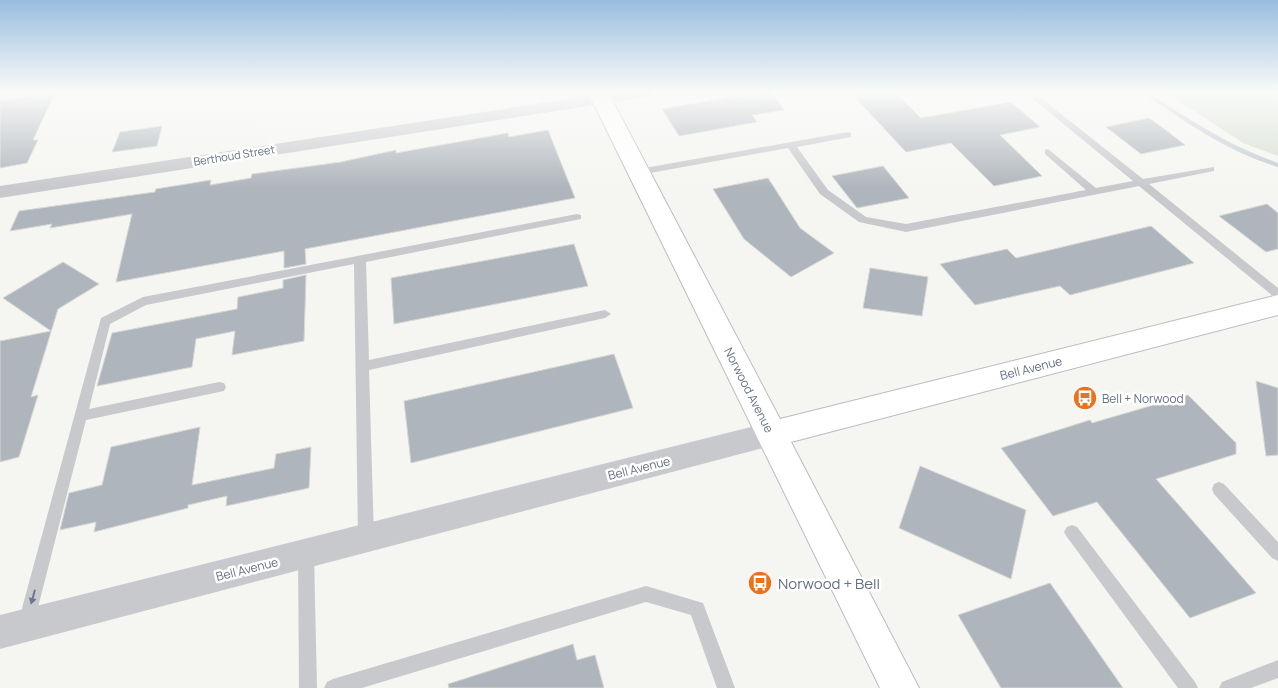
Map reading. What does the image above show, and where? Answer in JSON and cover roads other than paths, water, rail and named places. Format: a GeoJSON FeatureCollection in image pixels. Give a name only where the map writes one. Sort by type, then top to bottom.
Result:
{"type":"FeatureCollection","features":[{"type":"Feature","properties":{"kind":"main road","name":"Norwood Avenue"},"geometry":{"type":"LineString","coordinates":[[615,124],[900,688]]}},
{"type":"Feature","properties":{"kind":"main road","name":"Bell Avenue"},"geometry":{"type":"LineString","coordinates":[[772,434],[1278,305]]}},
{"type":"Feature","properties":{"kind":"street","name":"Berthoud Street"},"geometry":{"type":"LineString","coordinates":[[0,192],[420,124]]}},
{"type":"Feature","properties":{"kind":"street","name":"Bell Avenue"},"geometry":{"type":"LineString","coordinates":[[13,629],[772,434]]}},
{"type":"Feature","properties":{"kind":"lane"},"geometry":{"type":"LineString","coordinates":[[1070,124],[1278,294]]}},
{"type":"Feature","properties":{"kind":"lane"},"geometry":{"type":"LineString","coordinates":[[639,172],[848,135]]}},
{"type":"Feature","properties":{"kind":"lane"},"geometry":{"type":"LineString","coordinates":[[791,146],[824,192],[863,220],[906,228],[1211,169]]}},
{"type":"Feature","properties":{"kind":"lane"},"geometry":{"type":"LineString","coordinates":[[1048,152],[1095,192]]}},
{"type":"Feature","properties":{"kind":"lane"},"geometry":{"type":"LineString","coordinates":[[13,629],[40,569],[105,321],[143,301],[577,217]]}},
{"type":"Feature","properties":{"kind":"lane"},"geometry":{"type":"LineString","coordinates":[[360,259],[366,538]]}},
{"type":"Feature","properties":{"kind":"lane"},"geometry":{"type":"LineString","coordinates":[[362,366],[605,314]]}},
{"type":"Feature","properties":{"kind":"lane"},"geometry":{"type":"LineString","coordinates":[[80,416],[220,387]]}},
{"type":"Feature","properties":{"kind":"lane"},"geometry":{"type":"LineString","coordinates":[[1218,489],[1278,553]]}},
{"type":"Feature","properties":{"kind":"lane"},"geometry":{"type":"LineString","coordinates":[[1072,532],[1189,688]]}},
{"type":"Feature","properties":{"kind":"lane"},"geometry":{"type":"LineString","coordinates":[[306,554],[308,688]]}},
{"type":"Feature","properties":{"kind":"lane"},"geometry":{"type":"LineString","coordinates":[[333,688],[646,594],[697,609],[726,688]]}},
{"type":"Feature","properties":{"kind":"lane"},"geometry":{"type":"LineString","coordinates":[[1228,688],[1278,669]]}},
{"type":"Feature","properties":{"kind":"waterway"},"geometry":{"type":"LineString","coordinates":[[1193,124],[1241,151],[1278,165]]}},
{"type":"Feature","properties":{"kind":"place","name":"Bell + Norwood"},"geometry":{"type":"Point","coordinates":[1085,398]}},
{"type":"Feature","properties":{"kind":"place","name":"Norwood + Bell"},"geometry":{"type":"Point","coordinates":[760,583]}}]}
